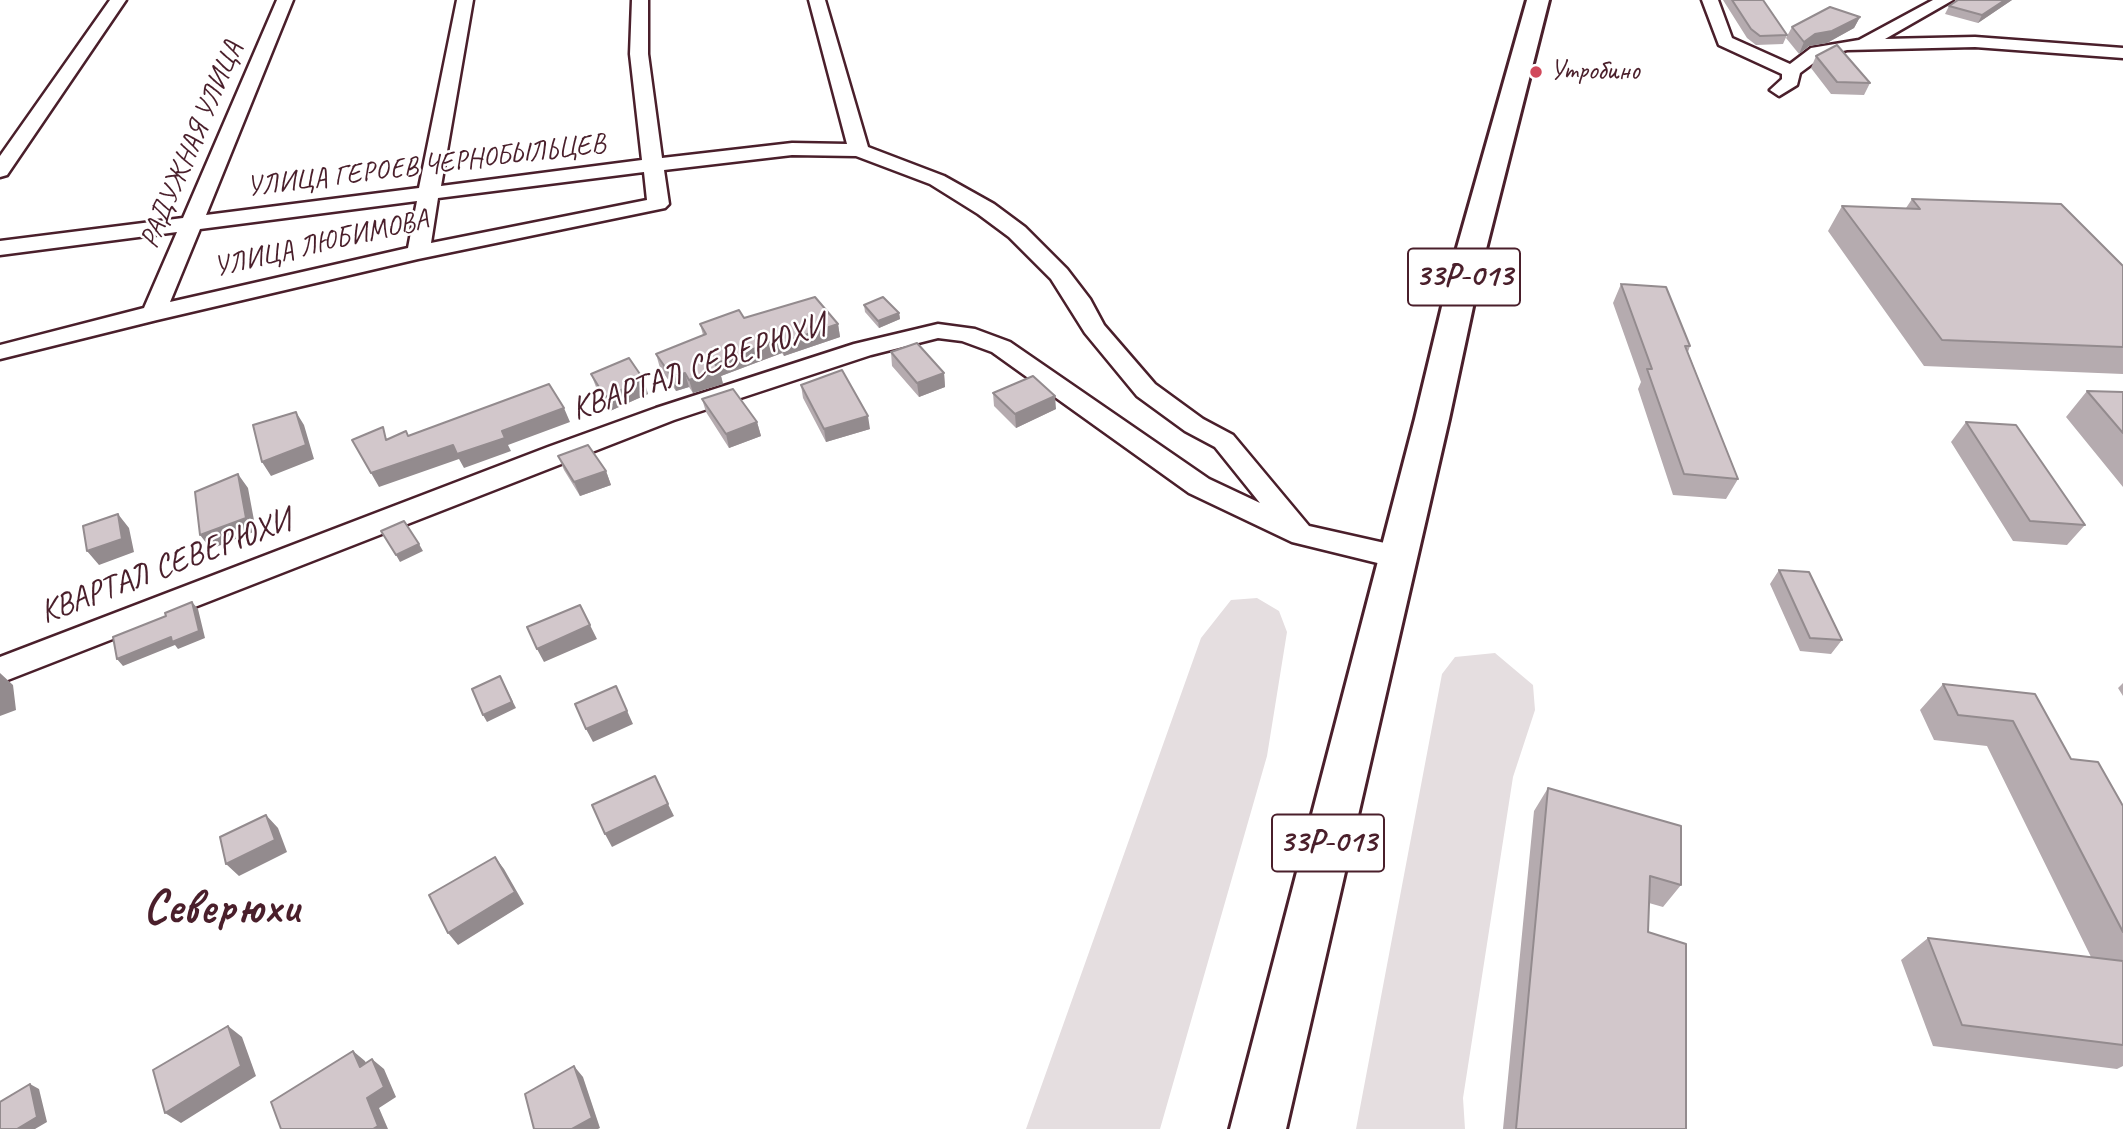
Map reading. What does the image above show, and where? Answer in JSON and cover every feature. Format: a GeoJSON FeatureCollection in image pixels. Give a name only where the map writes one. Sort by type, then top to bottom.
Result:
{"type":"FeatureCollection","features":[{"type":"Feature","properties":{"kind":"main road","name":"33Р-013"},"geometry":{"type":"LineString","coordinates":[[1258,1129],[1466,269],[1538,0]]}},
{"type":"Feature","properties":{"kind":"street"},"geometry":{"type":"LineString","coordinates":[[0,171],[118,0]]}},
{"type":"Feature","properties":{"kind":"street","name":"РАДУЖНАЯ УЛИЦА"},"geometry":{"type":"LineString","coordinates":[[154,313],[285,0]]}},
{"type":"Feature","properties":{"kind":"street"},"geometry":{"type":"LineString","coordinates":[[418,252],[464,0]]}},
{"type":"Feature","properties":{"kind":"street"},"geometry":{"type":"LineString","coordinates":[[640,0],[639,54],[653,164]]}},
{"type":"Feature","properties":{"kind":"street"},"geometry":{"type":"LineString","coordinates":[[817,0],[859,150],[937,180],[986,209],[1017,232],[1059,274],[1078,299],[1094,328],[1146,390],[1194,425],[1224,441],[1302,535]]}},
{"type":"Feature","properties":{"kind":"street"},"geometry":{"type":"LineString","coordinates":[[1710,0],[1725,41],[1791,71]]}},
{"type":"Feature","properties":{"kind":"street"},"geometry":{"type":"LineString","coordinates":[[1864,44],[1945,0]]}},
{"type":"Feature","properties":{"kind":"street"},"geometry":{"type":"LineString","coordinates":[[1791,71],[1822,49],[1864,44],[1975,42],[2123,53]]}},
{"type":"Feature","properties":{"kind":"street"},"geometry":{"type":"LineString","coordinates":[[1779,90],[1791,81],[1791,71]]}},
{"type":"Feature","properties":{"kind":"street","name":"УЛИЦА ГЕРОЕВ ЧЕРНОБЫЛЬЦЕВ"},"geometry":{"type":"LineString","coordinates":[[0,248],[653,164],[792,149],[859,150]]}},
{"type":"Feature","properties":{"kind":"street","name":"УЛИЦА ЛЮБИМОВА"},"geometry":{"type":"LineString","coordinates":[[0,352],[418,252],[658,204],[653,164]]}},
{"type":"Feature","properties":{"kind":"street","name":"КВАРТАЛ СЕВЕРЮХИ"},"geometry":{"type":"LineString","coordinates":[[0,670],[641,422],[863,349],[938,331],[966,334],[1001,347],[1199,486],[1302,535],[1398,557]]}},
{"type":"Feature","properties":{"kind":"shaded area"},"geometry":{"type":"Polygon","coordinates":[[[1257,598],[1279,611],[1287,632],[1267,756],[1160,1129],[1026,1129],[1201,638],[1231,600],[1257,598]]]}},
{"type":"Feature","properties":{"kind":"shaded area"},"geometry":{"type":"Polygon","coordinates":[[[1495,653],[1533,685],[1535,710],[1513,777],[1463,1098],[1465,1129],[1356,1129],[1442,674],[1455,657],[1495,653]]]}},
{"type":"Feature","properties":{"kind":"building"},"geometry":{"type":"Polygon","coordinates":[[[1732,0],[1763,0],[1787,35],[1760,36],[1751,29],[1732,0]]]}},
{"type":"Feature","properties":{"kind":"building"},"geometry":{"type":"Polygon","coordinates":[[[1958,0],[2005,0],[1982,15],[1949,6],[1958,0]]]}},
{"type":"Feature","properties":{"kind":"building"},"geometry":{"type":"Polygon","coordinates":[[[1830,7],[1860,17],[1832,31],[1815,34],[1804,42],[1792,27],[1830,7]]]}},
{"type":"Feature","properties":{"kind":"building"},"geometry":{"type":"Polygon","coordinates":[[[1837,45],[1870,83],[1837,82],[1816,56],[1837,45]]]}},
{"type":"Feature","properties":{"kind":"building"},"geometry":{"type":"Polygon","coordinates":[[[1912,199],[2061,204],[2123,266],[2123,347],[1942,340],[1842,206],[1920,209],[1912,199]]]}},
{"type":"Feature","properties":{"kind":"building"},"geometry":{"type":"Polygon","coordinates":[[[1621,284],[1666,287],[1690,346],[1685,346],[1738,479],[1684,474],[1647,369],[1652,369],[1621,284]]]}},
{"type":"Feature","properties":{"kind":"building"},"geometry":{"type":"Polygon","coordinates":[[[815,297],[838,324],[781,343],[779,339],[715,364],[719,370],[689,380],[685,373],[672,377],[656,354],[706,334],[700,324],[739,310],[744,318],[815,297]]]}},
{"type":"Feature","properties":{"kind":"building"},"geometry":{"type":"Polygon","coordinates":[[[883,297],[899,313],[878,321],[864,305],[883,297]]]}},
{"type":"Feature","properties":{"kind":"building"},"geometry":{"type":"Polygon","coordinates":[[[917,343],[944,373],[917,383],[891,352],[917,343]]]}},
{"type":"Feature","properties":{"kind":"building"},"geometry":{"type":"Polygon","coordinates":[[[629,358],[644,380],[605,397],[591,374],[629,358]]]}},
{"type":"Feature","properties":{"kind":"building"},"geometry":{"type":"Polygon","coordinates":[[[842,370],[868,416],[824,429],[801,385],[842,370]]]}},
{"type":"Feature","properties":{"kind":"building"},"geometry":{"type":"Polygon","coordinates":[[[1033,376],[1055,396],[1015,414],[993,393],[1033,376]]]}},
{"type":"Feature","properties":{"kind":"building"},"geometry":{"type":"Polygon","coordinates":[[[549,384],[564,408],[502,431],[505,438],[457,454],[453,445],[371,473],[352,440],[383,427],[386,440],[406,431],[408,436],[549,384]]]}},
{"type":"Feature","properties":{"kind":"building"},"geometry":{"type":"Polygon","coordinates":[[[733,389],[757,422],[726,434],[702,399],[733,389]]]}},
{"type":"Feature","properties":{"kind":"building"},"geometry":{"type":"Polygon","coordinates":[[[2087,391],[2123,392],[2123,433],[2087,391]]]}},
{"type":"Feature","properties":{"kind":"building"},"geometry":{"type":"Polygon","coordinates":[[[296,412],[306,445],[262,462],[253,425],[296,412]]]}},
{"type":"Feature","properties":{"kind":"building"},"geometry":{"type":"Polygon","coordinates":[[[1966,422],[2016,425],[2085,525],[2030,521],[1966,422]]]}},
{"type":"Feature","properties":{"kind":"building"},"geometry":{"type":"Polygon","coordinates":[[[588,445],[606,471],[574,482],[558,456],[588,445]]]}},
{"type":"Feature","properties":{"kind":"building"},"geometry":{"type":"Polygon","coordinates":[[[238,474],[246,518],[200,535],[195,492],[238,474]]]}},
{"type":"Feature","properties":{"kind":"building"},"geometry":{"type":"Polygon","coordinates":[[[118,514],[122,539],[87,551],[83,526],[118,514]]]}},
{"type":"Feature","properties":{"kind":"building"},"geometry":{"type":"Polygon","coordinates":[[[404,521],[419,544],[396,555],[381,531],[404,521]]]}},
{"type":"Feature","properties":{"kind":"building"},"geometry":{"type":"Polygon","coordinates":[[[1779,570],[1809,572],[1842,640],[1810,638],[1779,570]]]}},
{"type":"Feature","properties":{"kind":"building"},"geometry":{"type":"Polygon","coordinates":[[[192,602],[199,631],[172,642],[171,637],[117,659],[113,637],[166,616],[165,613],[192,602]]]}},
{"type":"Feature","properties":{"kind":"building"},"geometry":{"type":"Polygon","coordinates":[[[580,605],[590,625],[537,649],[527,627],[580,605]]]}},
{"type":"Feature","properties":{"kind":"building"},"geometry":{"type":"Polygon","coordinates":[[[500,676],[512,702],[483,715],[472,689],[500,676]]]}},
{"type":"Feature","properties":{"kind":"building"},"geometry":{"type":"Polygon","coordinates":[[[1943,684],[2035,694],[2071,759],[2098,762],[2123,806],[2123,932],[2013,721],[1958,715],[1943,684]]]}},
{"type":"Feature","properties":{"kind":"building"},"geometry":{"type":"Polygon","coordinates":[[[616,686],[627,711],[586,729],[575,704],[616,686]]]}},
{"type":"Feature","properties":{"kind":"building"},"geometry":{"type":"Polygon","coordinates":[[[655,776],[668,804],[605,834],[592,805],[655,776]]]}},
{"type":"Feature","properties":{"kind":"building"},"geometry":{"type":"Polygon","coordinates":[[[1548,788],[1681,826],[1681,885],[1650,876],[1648,932],[1686,944],[1686,1129],[1516,1129],[1548,788]]]}},
{"type":"Feature","properties":{"kind":"building"},"geometry":{"type":"Polygon","coordinates":[[[266,815],[275,840],[226,864],[220,837],[266,815]]]}},
{"type":"Feature","properties":{"kind":"building"},"geometry":{"type":"Polygon","coordinates":[[[495,857],[515,892],[448,933],[429,895],[495,857]]]}},
{"type":"Feature","properties":{"kind":"building"},"geometry":{"type":"Polygon","coordinates":[[[1928,938],[2123,961],[2123,1045],[1962,1025],[1928,938]]]}},
{"type":"Feature","properties":{"kind":"building"},"geometry":{"type":"Polygon","coordinates":[[[228,1026],[241,1066],[165,1113],[153,1070],[228,1026]]]}},
{"type":"Feature","properties":{"kind":"building"},"geometry":{"type":"Polygon","coordinates":[[[353,1051],[360,1067],[372,1059],[384,1087],[367,1098],[378,1126],[373,1129],[281,1129],[271,1102],[353,1051]]]}},
{"type":"Feature","properties":{"kind":"building"},"geometry":{"type":"Polygon","coordinates":[[[574,1066],[592,1118],[572,1129],[534,1129],[525,1094],[574,1066]]]}},
{"type":"Feature","properties":{"kind":"building"},"geometry":{"type":"Polygon","coordinates":[[[30,1084],[37,1117],[17,1129],[0,1129],[0,1102],[30,1084]]]}},
{"type":"Feature","properties":{"kind":"place","name":"Утробино"},"geometry":{"type":"Point","coordinates":[1536,72]}},
{"type":"Feature","properties":{"kind":"district","name":"Северюхи"},"geometry":{"type":"Point","coordinates":[221,910]}}]}
